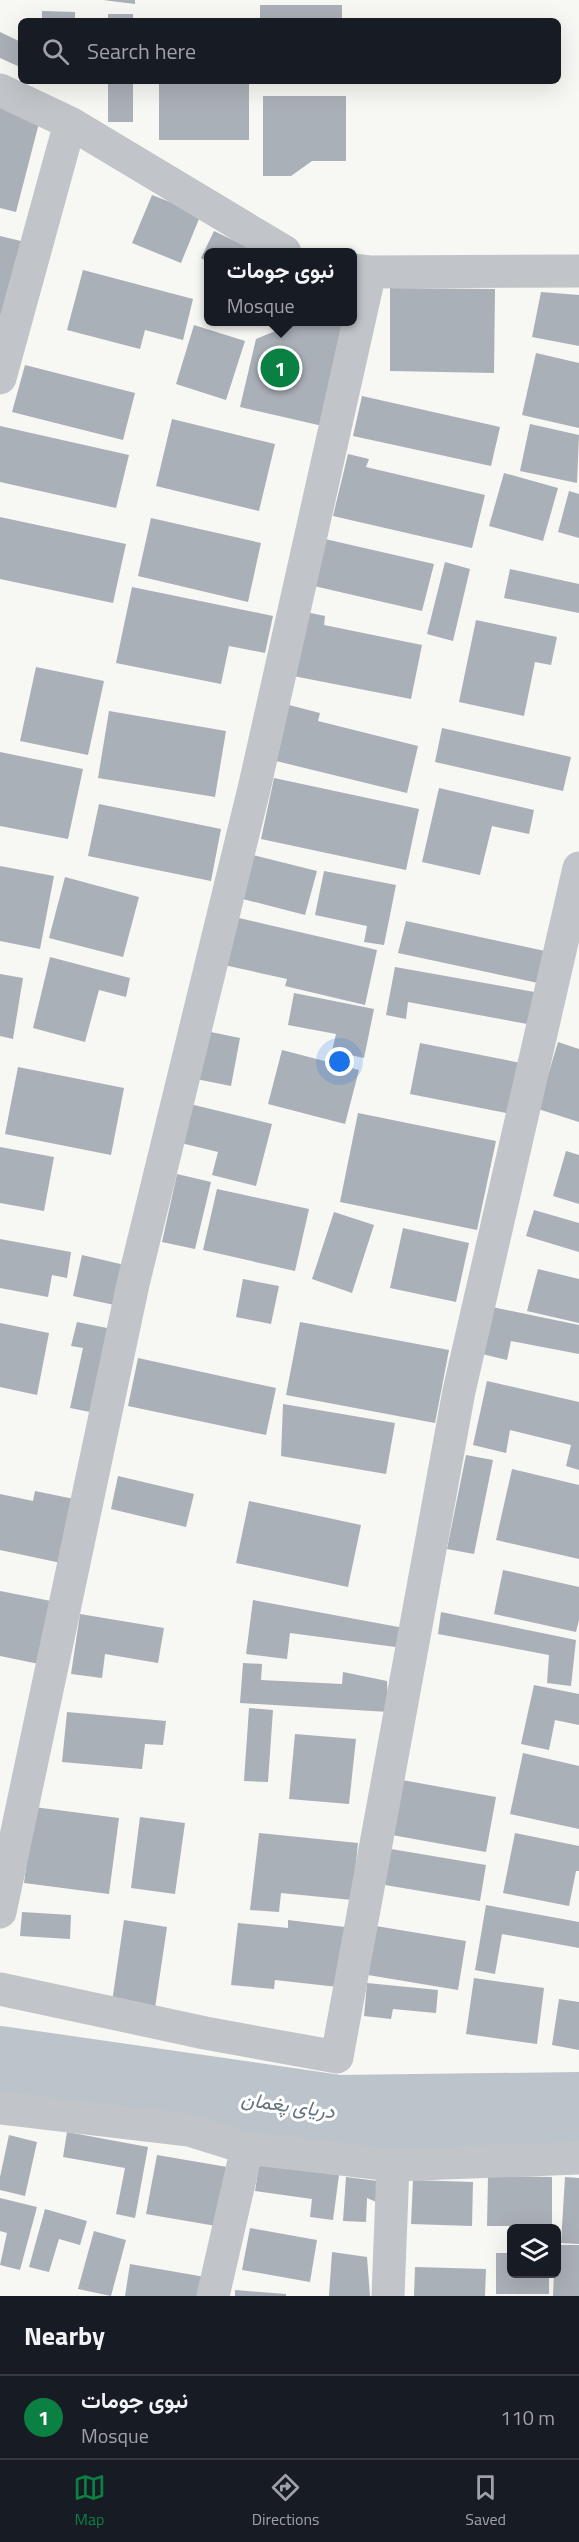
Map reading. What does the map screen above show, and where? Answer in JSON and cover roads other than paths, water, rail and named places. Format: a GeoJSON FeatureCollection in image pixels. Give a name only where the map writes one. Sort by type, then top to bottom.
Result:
{"type":"FeatureCollection","features":[{"type":"Feature","properties":{"kind":"street"},"geometry":{"type":"LineString","coordinates":[[0,90],[70,123],[278,248]]}},
{"type":"Feature","properties":{"kind":"street"},"geometry":{"type":"LineString","coordinates":[[0,378],[70,123]]}},
{"type":"Feature","properties":{"kind":"street"},"geometry":{"type":"LineString","coordinates":[[357,290],[361,271],[579,271]]}},
{"type":"Feature","properties":{"kind":"street"},"geometry":{"type":"LineString","coordinates":[[0,1912],[133,1284],[254,789],[350,326]]}},
{"type":"Feature","properties":{"kind":"street"},"geometry":{"type":"LineString","coordinates":[[0,1989],[205,2033],[337,2057],[459,1392],[579,868]]}},
{"type":"Feature","properties":{"kind":"street"},"geometry":{"type":"LineString","coordinates":[[0,2108],[189,2130],[247,2148],[393,2165],[579,2158]]}},
{"type":"Feature","properties":{"kind":"street"},"geometry":{"type":"LineString","coordinates":[[213,2296],[247,2148]]}},
{"type":"Feature","properties":{"kind":"street"},"geometry":{"type":"LineString","coordinates":[[388,2296],[393,2165]]}},
{"type":"Feature","properties":{"kind":"waterway","name":"دریای پغمان"},"geometry":{"type":"LineString","coordinates":[[0,2064],[339,2113],[579,2110]]}},
{"type":"Feature","properties":{"kind":"place","name":"نبوی جومات"},"geometry":{"type":"Point","coordinates":[280,368]}}]}
